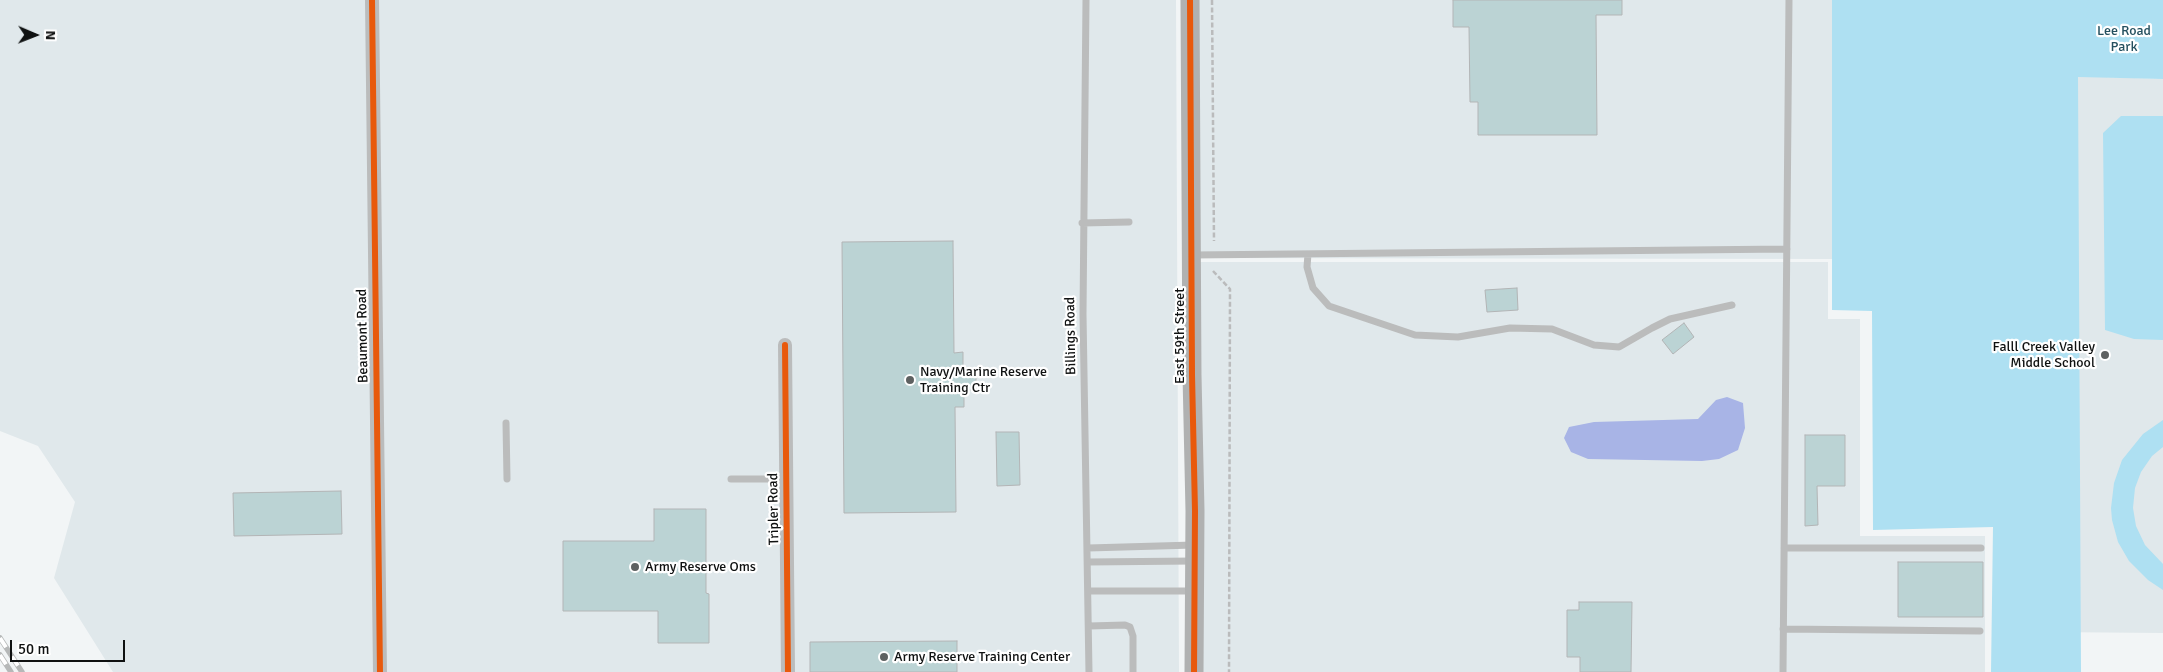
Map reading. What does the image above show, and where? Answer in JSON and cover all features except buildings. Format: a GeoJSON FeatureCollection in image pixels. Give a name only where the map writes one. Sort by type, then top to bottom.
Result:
{"type":"FeatureCollection","features":[{"type":"Feature","properties":{"kind":"street","name":"Beaumont Road"},"geometry":{"type":"LineString","coordinates":[[372,0],[380,672]]}},
{"type":"Feature","properties":{"kind":"street","name":"East 59th Street"},"geometry":{"type":"LineString","coordinates":[[1190,0],[1195,553],[1194,672]]}},
{"type":"Feature","properties":{"kind":"street","name":"Tripler Road"},"geometry":{"type":"LineString","coordinates":[[784,345],[788,672]]}},
{"type":"Feature","properties":{"kind":"lane","name":"Billings Road"},"geometry":{"type":"LineString","coordinates":[[1086,0],[1082,223],[1089,672]]}},
{"type":"Feature","properties":{"kind":"lane"},"geometry":{"type":"LineString","coordinates":[[1783,672],[1789,0]]}},
{"type":"Feature","properties":{"kind":"lane"},"geometry":{"type":"LineString","coordinates":[[1082,223],[1129,222]]}},
{"type":"Feature","properties":{"kind":"lane"},"geometry":{"type":"LineString","coordinates":[[1192,255],[1787,249]]}},
{"type":"Feature","properties":{"kind":"lane"},"geometry":{"type":"LineString","coordinates":[[1308,254],[1308,267],[1313,288],[1329,306],[1414,335],[1458,337],[1510,328],[1552,329],[1594,345],[1619,347],[1670,319],[1732,305]]}},
{"type":"Feature","properties":{"kind":"lane"},"geometry":{"type":"LineString","coordinates":[[506,423],[507,479]]}},
{"type":"Feature","properties":{"kind":"lane"},"geometry":{"type":"LineString","coordinates":[[731,479],[786,478]]}},
{"type":"Feature","properties":{"kind":"lane"},"geometry":{"type":"LineString","coordinates":[[1088,548],[1195,553]]}},
{"type":"Feature","properties":{"kind":"lane"},"geometry":{"type":"LineString","coordinates":[[1784,548],[1981,548]]}},
{"type":"Feature","properties":{"kind":"lane"},"geometry":{"type":"LineString","coordinates":[[1088,562],[1195,553]]}},
{"type":"Feature","properties":{"kind":"lane"},"geometry":{"type":"LineString","coordinates":[[1089,591],[1194,591]]}},
{"type":"Feature","properties":{"kind":"lane"},"geometry":{"type":"LineString","coordinates":[[1089,626],[1125,625],[1130,627],[1133,636],[1133,672]]}},
{"type":"Feature","properties":{"kind":"lane"},"geometry":{"type":"LineString","coordinates":[[1783,629],[1980,631]]}},
{"type":"Feature","properties":{"kind":"path"},"geometry":{"type":"LineString","coordinates":[[1212,0],[1214,241]]}},
{"type":"Feature","properties":{"kind":"path"},"geometry":{"type":"LineString","coordinates":[[1213,271],[1230,289],[1229,672]]}},
{"type":"Feature","properties":{"kind":"shaded area"},"geometry":{"type":"Polygon","coordinates":[[[0,0],[1176,0],[1179,672],[113,672],[54,578],[75,502],[38,446],[0,431],[0,0]]]}},
{"type":"Feature","properties":{"kind":"shaded area"},"geometry":{"type":"Polygon","coordinates":[[[1197,0],[1832,0],[1832,259],[1198,258],[1197,0]]]}},
{"type":"Feature","properties":{"kind":"shaded area","name":"Falll Creek Valley Middle School"},"geometry":{"type":"Polygon","coordinates":[[[2046,75],[2163,79],[2163,633],[2047,632],[2046,75]]]}},
{"type":"Feature","properties":{"kind":"shaded area"},"geometry":{"type":"Polygon","coordinates":[[[1199,262],[1828,262],[1828,319],[1860,319],[1860,536],[1985,536],[1985,672],[1199,672],[1199,262]]]}},
{"type":"Feature","properties":{"kind":"shaded area"},"geometry":{"type":"Polygon","coordinates":[[[1727,397],[1743,403],[1745,428],[1738,450],[1719,459],[1702,461],[1588,459],[1571,452],[1564,438],[1569,427],[1594,422],[1698,419],[1716,400],[1727,397]]]}},
{"type":"Feature","properties":{"kind":"green space","name":"Lee Road Park"},"geometry":{"type":"Polygon","coordinates":[[[1832,0],[2163,0],[2163,79],[2078,77],[2081,672],[1991,672],[1993,527],[1873,530],[1872,311],[1832,310],[1832,0]]]}},
{"type":"Feature","properties":{"kind":"green space"},"geometry":{"type":"Polygon","coordinates":[[[2121,116],[2163,116],[2163,340],[2134,339],[2105,330],[2103,133],[2121,116]]]}},
{"type":"Feature","properties":{"kind":"green space"},"geometry":{"type":"Polygon","coordinates":[[[2163,420],[2163,447],[2152,456],[2141,472],[2135,488],[2133,508],[2136,526],[2145,545],[2163,564],[2163,590],[2148,580],[2129,561],[2118,542],[2111,508],[2114,483],[2122,460],[2143,434],[2163,420]]]}},
{"type":"Feature","properties":{"kind":"railway"},"geometry":{"type":"LineString","coordinates":[[0,638],[22,672]]}},
{"type":"Feature","properties":{"kind":"railway"},"geometry":{"type":"LineString","coordinates":[[0,655],[11,672]]}},
{"type":"Feature","properties":{"kind":"cycle path"},"geometry":{"type":"LineString","coordinates":[[372,0],[380,672]]}},
{"type":"Feature","properties":{"kind":"cycle path"},"geometry":{"type":"LineString","coordinates":[[1190,0],[1192,375],[1195,511],[1194,672]]}},
{"type":"Feature","properties":{"kind":"cycle path"},"geometry":{"type":"LineString","coordinates":[[785,345],[788,672]]}},
{"type":"Feature","properties":{"kind":"place","name":"Falll Creek Valley Middle School"},"geometry":{"type":"Point","coordinates":[2105,355]}},
{"type":"Feature","properties":{"kind":"place","name":"Navy/Marine Reserve Training Ctr"},"geometry":{"type":"Point","coordinates":[910,380]}},
{"type":"Feature","properties":{"kind":"place","name":"Army Reserve Oms"},"geometry":{"type":"Point","coordinates":[635,567]}},
{"type":"Feature","properties":{"kind":"place","name":"Army Reserve Training Center"},"geometry":{"type":"Point","coordinates":[884,657]}}]}
